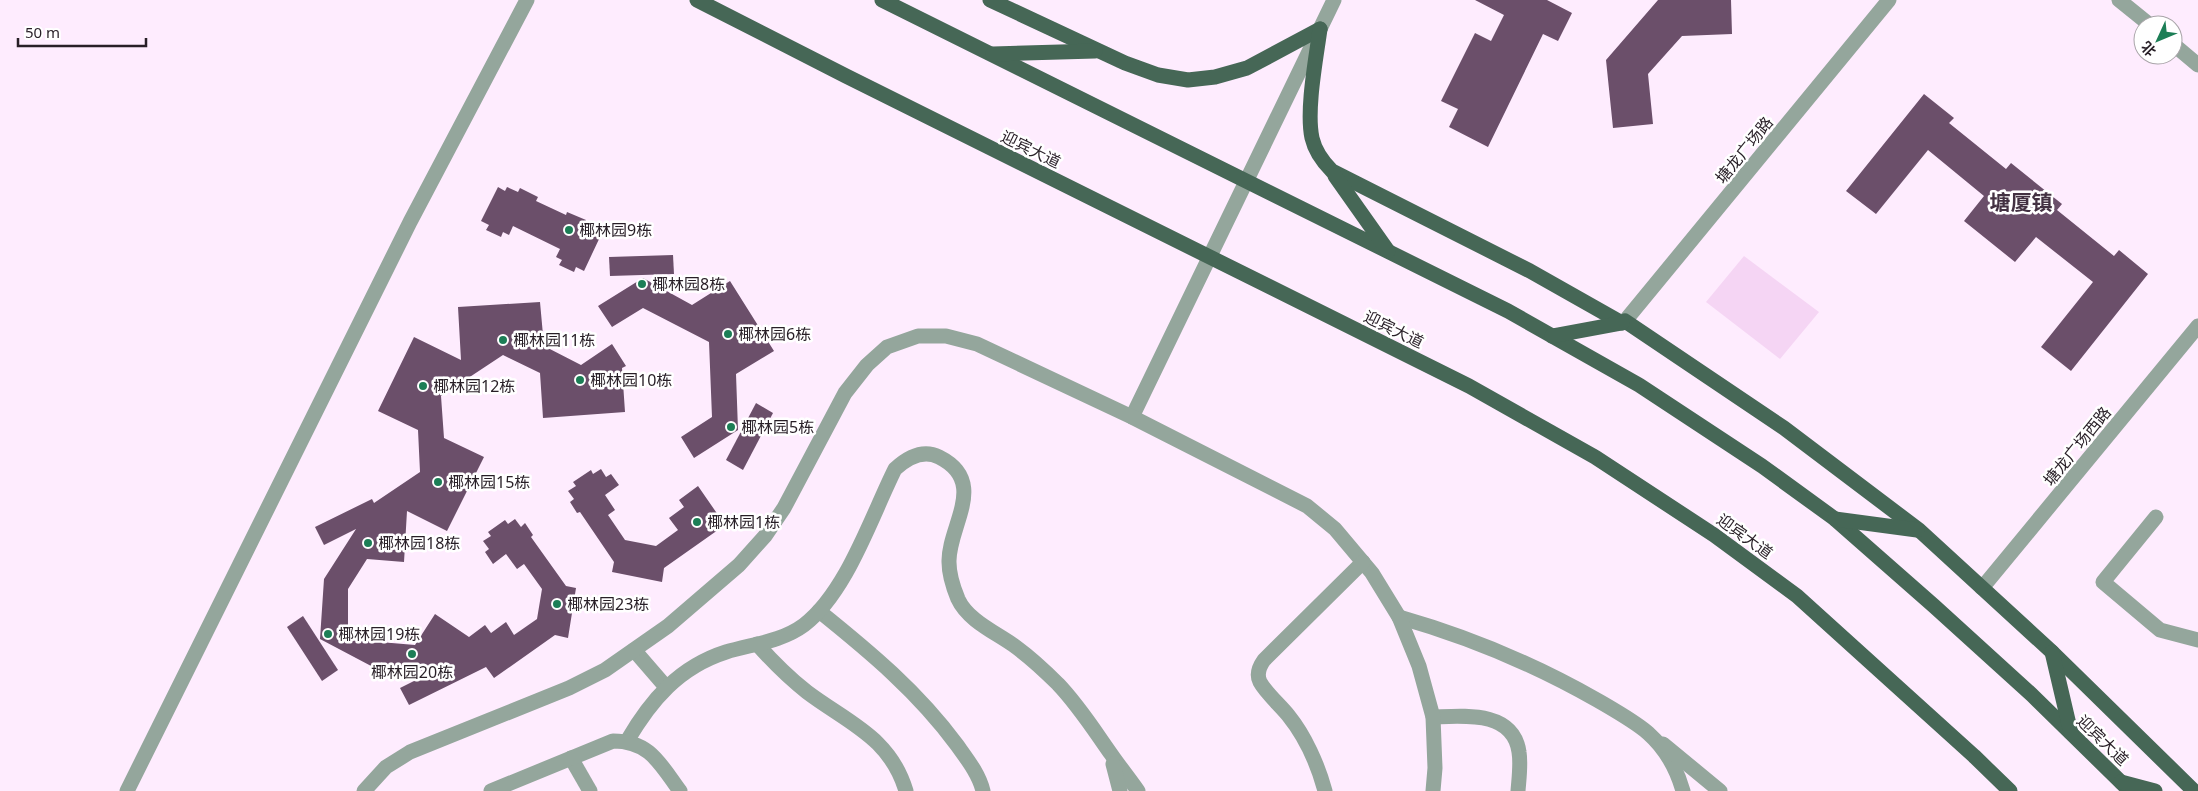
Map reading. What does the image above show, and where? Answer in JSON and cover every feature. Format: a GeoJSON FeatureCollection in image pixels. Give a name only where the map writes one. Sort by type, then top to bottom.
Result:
{"type":"FeatureCollection","features":[{"type":"Feature","properties":{"kind":"main road","name":"迎宾大道"},"geometry":{"type":"LineString","coordinates":[[697,0],[1469,386],[1596,458],[1714,536],[1797,596],[2010,791]]}},
{"type":"Feature","properties":{"kind":"main road","name":"迎宾大道"},"geometry":{"type":"LineString","coordinates":[[882,0],[1508,311],[1639,385],[1762,466],[1835,519],[1934,606],[2071,733],[2125,786]]}},
{"type":"Feature","properties":{"kind":"main road"},"geometry":{"type":"LineString","coordinates":[[990,0],[1099,51],[1158,75],[1188,80],[1215,77],[1247,68],[1320,29]]}},
{"type":"Feature","properties":{"kind":"main road"},"geometry":{"type":"LineString","coordinates":[[1320,29],[1311,109],[1312,138],[1321,159],[1332,171],[1389,252]]}},
{"type":"Feature","properties":{"kind":"main road"},"geometry":{"type":"LineString","coordinates":[[990,54],[1099,51]]}},
{"type":"Feature","properties":{"kind":"main road"},"geometry":{"type":"LineString","coordinates":[[1332,171],[1530,271],[1623,322],[1784,428],[1918,530],[2052,652],[2194,791]]}},
{"type":"Feature","properties":{"kind":"main road"},"geometry":{"type":"LineString","coordinates":[[1552,336],[1623,322]]}},
{"type":"Feature","properties":{"kind":"main road"},"geometry":{"type":"LineString","coordinates":[[1835,519],[1918,530]]}},
{"type":"Feature","properties":{"kind":"main road"},"geometry":{"type":"LineString","coordinates":[[2052,652],[2071,733]]}},
{"type":"Feature","properties":{"kind":"main road"},"geometry":{"type":"LineString","coordinates":[[2125,786],[2155,791]]}},
{"type":"Feature","properties":{"kind":"street"},"geometry":{"type":"LineString","coordinates":[[128,791],[410,222],[527,0]]}},
{"type":"Feature","properties":{"kind":"street"},"geometry":{"type":"LineString","coordinates":[[1132,417],[1334,0]]}},
{"type":"Feature","properties":{"kind":"street","name":"塘龙广场路"},"geometry":{"type":"LineString","coordinates":[[1623,322],[1890,0]]}},
{"type":"Feature","properties":{"kind":"street"},"geometry":{"type":"LineString","coordinates":[[2120,0],[2138,15]]}},
{"type":"Feature","properties":{"kind":"street"},"geometry":{"type":"LineString","coordinates":[[2183,52],[2198,65]]}},
{"type":"Feature","properties":{"kind":"street","name":"塘龙广场西路"},"geometry":{"type":"LineString","coordinates":[[1982,588],[2198,326]]}},
{"type":"Feature","properties":{"kind":"street"},"geometry":{"type":"LineString","coordinates":[[364,791],[386,768],[410,752],[569,688],[605,670],[668,626],[739,565],[766,536],[784,508],[845,393],[867,365],[887,347],[918,336],[946,336],[977,344],[1132,417],[1307,506],[1335,529],[1372,573],[1399,617],[1419,666],[1433,717],[1435,768],[1433,791]]}},
{"type":"Feature","properties":{"kind":"street"},"geometry":{"type":"LineString","coordinates":[[627,741],[644,712],[666,687],[694,666],[724,652],[781,637],[803,625],[819,611],[837,590],[895,469],[906,459],[920,454],[935,455],[949,462],[959,473],[964,488],[963,503],[948,560],[951,582],[959,602],[974,619],[1016,647],[1058,684],[1095,729],[1138,791]]}},
{"type":"Feature","properties":{"kind":"street"},"geometry":{"type":"LineString","coordinates":[[2156,517],[2103,582],[2160,630],[2198,640]]}},
{"type":"Feature","properties":{"kind":"street"},"geometry":{"type":"LineString","coordinates":[[1325,791],[1308,748],[1290,717],[1260,682],[1258,675],[1264,660],[1363,562]]}},
{"type":"Feature","properties":{"kind":"street"},"geometry":{"type":"LineString","coordinates":[[819,611],[885,665],[928,708],[965,756],[981,781],[983,791]]}},
{"type":"Feature","properties":{"kind":"street"},"geometry":{"type":"LineString","coordinates":[[1399,617],[1443,630],[1529,664],[1586,694],[1680,757],[1720,791]]}},
{"type":"Feature","properties":{"kind":"street"},"geometry":{"type":"LineString","coordinates":[[757,644],[790,678],[808,693],[846,717],[879,744],[892,761],[906,791]]}},
{"type":"Feature","properties":{"kind":"street"},"geometry":{"type":"LineString","coordinates":[[634,650],[666,687]]}},
{"type":"Feature","properties":{"kind":"street"},"geometry":{"type":"LineString","coordinates":[[1433,717],[1478,716],[1496,721],[1511,733],[1519,750],[1518,791]]}},
{"type":"Feature","properties":{"kind":"street"},"geometry":{"type":"LineString","coordinates":[[1648,734],[1666,754],[1679,777],[1683,791]]}},
{"type":"Feature","properties":{"kind":"street"},"geometry":{"type":"LineString","coordinates":[[491,791],[613,741],[627,741],[652,753],[680,791]]}},
{"type":"Feature","properties":{"kind":"street"},"geometry":{"type":"LineString","coordinates":[[1110,753],[1120,791]]}},
{"type":"Feature","properties":{"kind":"street"},"geometry":{"type":"LineString","coordinates":[[571,758],[590,791]]}},
{"type":"Feature","properties":{"kind":"shaded area"},"geometry":{"type":"Polygon","coordinates":[[[1744,256],[1819,312],[1780,359],[1706,302],[1744,256]]]}},
{"type":"Feature","properties":{"kind":"building"},"geometry":{"type":"Polygon","coordinates":[[[1475,0],[1547,0],[1572,13],[1558,41],[1543,34],[1488,147],[1449,127],[1458,109],[1441,101],[1475,33],[1491,41],[1504,15],[1475,0]]]}},
{"type":"Feature","properties":{"kind":"building"},"geometry":{"type":"Polygon","coordinates":[[[1658,0],[1731,0],[1732,34],[1682,36],[1648,74],[1653,124],[1613,128],[1606,60],[1658,0]]]}},
{"type":"Feature","properties":{"kind":"building"},"geometry":{"type":"Polygon","coordinates":[[[1924,94],[1954,118],[1949,123],[2006,169],[2011,163],[2062,204],[2057,210],[2114,256],[2119,250],[2148,274],[2071,371],[2041,347],[2093,282],[2036,237],[2015,262],[1964,221],[1984,196],[1928,150],[1876,214],[1846,191],[1924,94]]]}},
{"type":"Feature","properties":{"kind":"building","name":"椰林园9栋"},"geometry":{"type":"Polygon","coordinates":[[[498,187],[505,191],[507,187],[518,192],[520,188],[538,197],[536,201],[566,215],[567,212],[586,220],[584,224],[595,230],[593,234],[600,237],[584,271],[576,267],[574,272],[559,265],[562,260],[556,257],[560,249],[513,226],[509,235],[503,232],[501,237],[486,230],[489,225],[481,221],[498,187]]]}},
{"type":"Feature","properties":{"kind":"building"},"geometry":{"type":"Polygon","coordinates":[[[673,255],[674,274],[610,276],[609,257],[673,255]]]}},
{"type":"Feature","properties":{"kind":"building"},"geometry":{"type":"Polygon","coordinates":[[[643,278],[692,305],[730,281],[774,351],[736,374],[738,430],[694,458],[681,437],[712,417],[709,342],[643,308],[612,327],[598,306],[643,278]]]}},
{"type":"Feature","properties":{"kind":"building"},"geometry":{"type":"Polygon","coordinates":[[[540,302],[544,346],[581,365],[612,344],[626,366],[622,368],[625,412],[543,418],[540,373],[503,355],[441,396],[444,438],[484,457],[447,531],[407,511],[404,562],[367,559],[348,589],[348,625],[380,642],[415,645],[435,614],[469,637],[485,625],[491,633],[506,622],[514,635],[537,619],[542,589],[524,564],[517,569],[506,554],[493,564],[485,552],[489,549],[483,541],[491,536],[488,532],[505,520],[508,524],[515,519],[521,527],[525,523],[533,535],[531,537],[566,586],[576,588],[568,638],[555,635],[494,678],[486,667],[409,705],[400,688],[432,672],[373,667],[320,639],[324,579],[356,529],[324,545],[315,527],[372,499],[374,503],[420,472],[418,430],[378,411],[414,337],[461,360],[458,307],[540,302]]]}},
{"type":"Feature","properties":{"kind":"building"},"geometry":{"type":"Polygon","coordinates":[[[756,403],[773,413],[743,470],[726,460],[756,403]]]}},
{"type":"Feature","properties":{"kind":"building","name":"椰林园1栋"},"geometry":{"type":"Polygon","coordinates":[[[601,469],[606,477],[611,474],[619,485],[605,495],[615,510],[608,515],[625,540],[656,546],[678,530],[669,518],[684,507],[679,500],[698,486],[725,525],[664,568],[662,582],[612,572],[614,562],[580,512],[577,513],[570,502],[574,499],[568,491],[576,486],[573,482],[591,470],[593,474],[601,469]]]}},
{"type":"Feature","properties":{"kind":"building"},"geometry":{"type":"Polygon","coordinates":[[[303,616],[338,670],[322,681],[287,627],[303,616]]]}},
{"type":"Feature","properties":{"kind":"place","name":"椰林园9栋"},"geometry":{"type":"Point","coordinates":[569,230]}},
{"type":"Feature","properties":{"kind":"place","name":"椰林园8栋"},"geometry":{"type":"Point","coordinates":[642,284]}},
{"type":"Feature","properties":{"kind":"place","name":"椰林园6栋"},"geometry":{"type":"Point","coordinates":[728,334]}},
{"type":"Feature","properties":{"kind":"place","name":"椰林园11栋"},"geometry":{"type":"Point","coordinates":[503,340]}},
{"type":"Feature","properties":{"kind":"place","name":"椰林园10栋"},"geometry":{"type":"Point","coordinates":[580,380]}},
{"type":"Feature","properties":{"kind":"place","name":"椰林园12栋"},"geometry":{"type":"Point","coordinates":[423,386]}},
{"type":"Feature","properties":{"kind":"place","name":"椰林园5栋"},"geometry":{"type":"Point","coordinates":[731,427]}},
{"type":"Feature","properties":{"kind":"place","name":"椰林园15栋"},"geometry":{"type":"Point","coordinates":[438,482]}},
{"type":"Feature","properties":{"kind":"place","name":"椰林园1栋"},"geometry":{"type":"Point","coordinates":[697,522]}},
{"type":"Feature","properties":{"kind":"place","name":"椰林园18栋"},"geometry":{"type":"Point","coordinates":[368,543]}},
{"type":"Feature","properties":{"kind":"place","name":"椰林园23栋"},"geometry":{"type":"Point","coordinates":[557,604]}},
{"type":"Feature","properties":{"kind":"place","name":"椰林园19栋"},"geometry":{"type":"Point","coordinates":[328,634]}},
{"type":"Feature","properties":{"kind":"place","name":"椰林园20栋"},"geometry":{"type":"Point","coordinates":[412,654]}},
{"type":"Feature","properties":{"kind":"district","name":"塘厦镇"},"geometry":{"type":"Point","coordinates":[2021,203]}}]}
